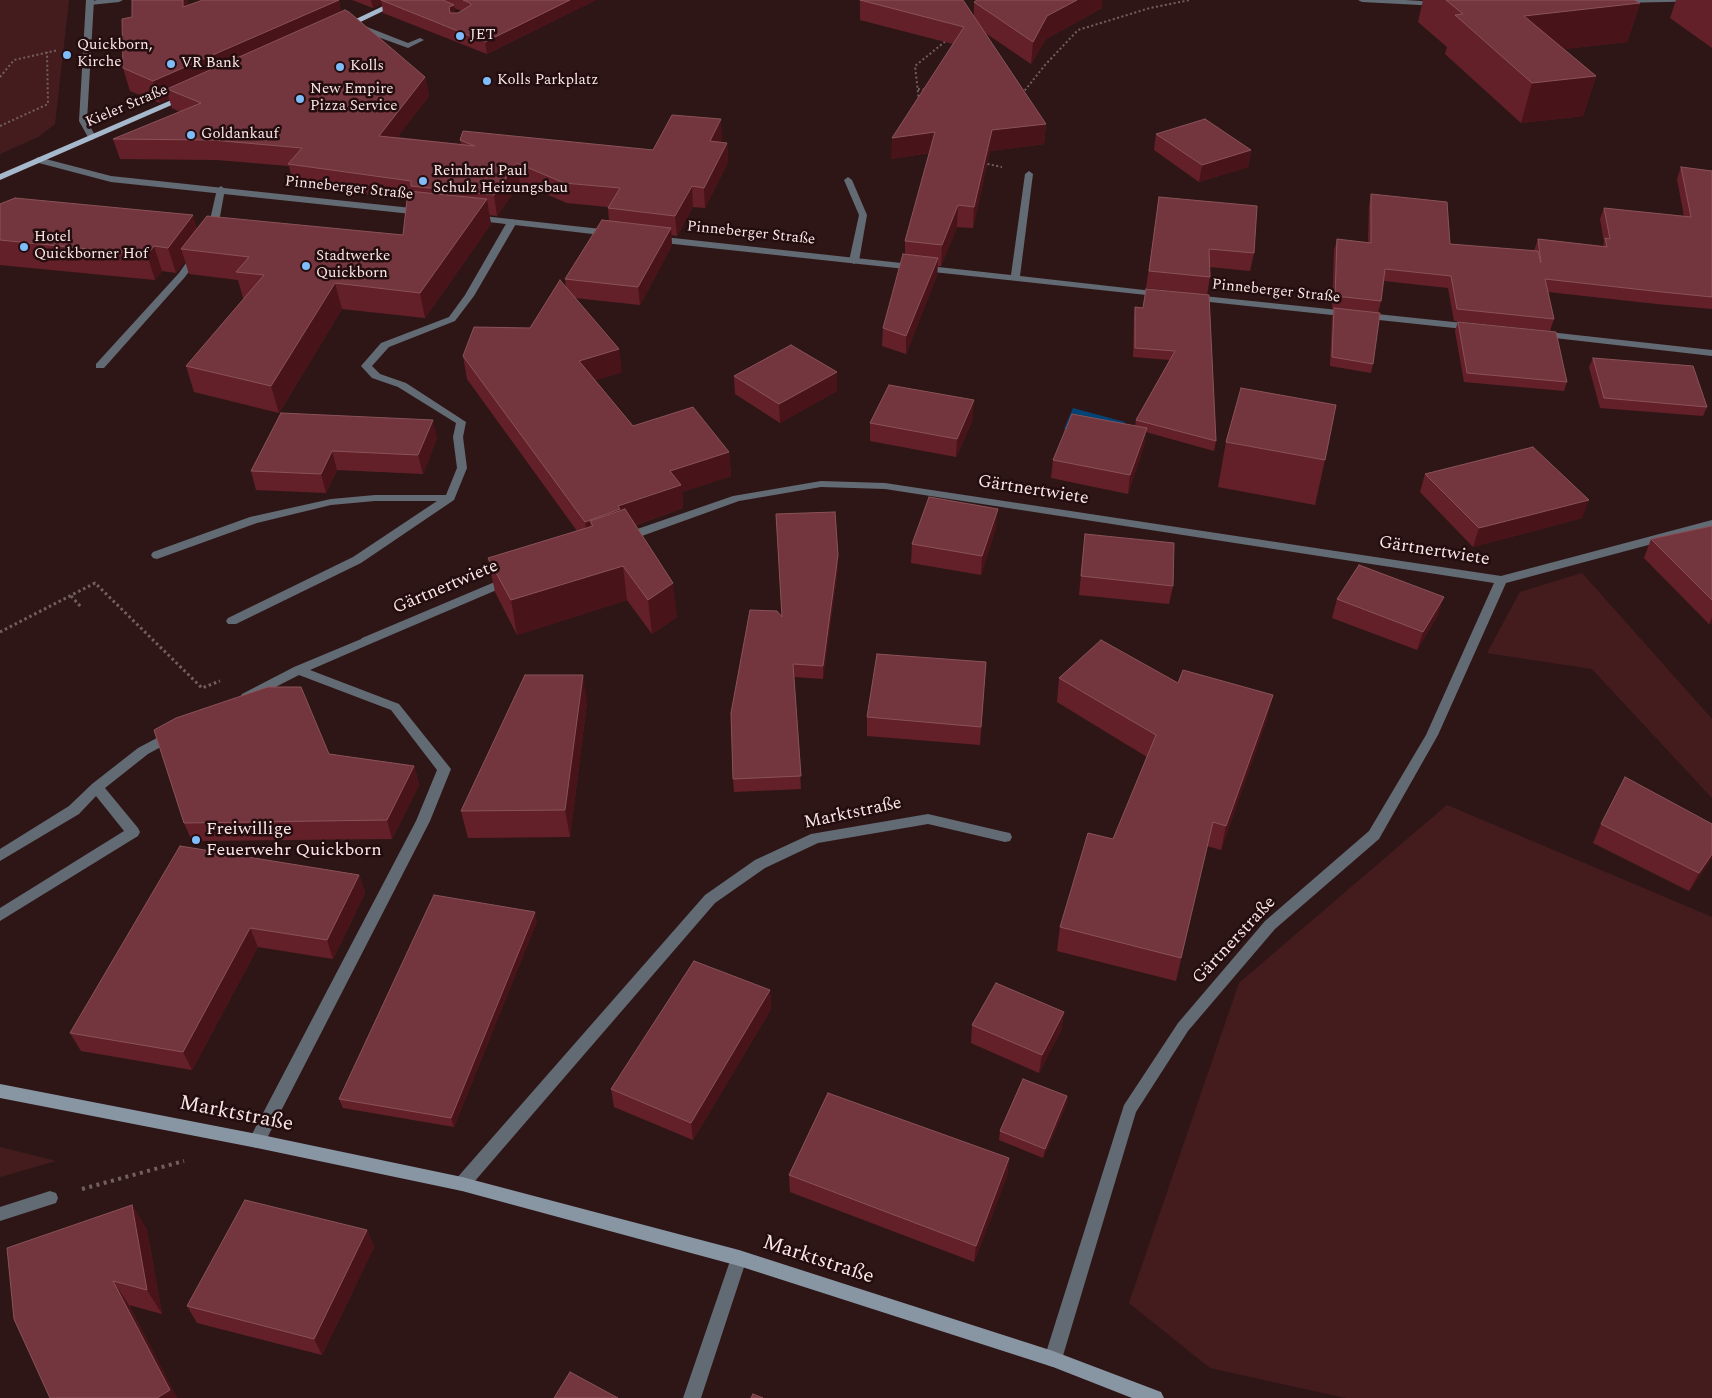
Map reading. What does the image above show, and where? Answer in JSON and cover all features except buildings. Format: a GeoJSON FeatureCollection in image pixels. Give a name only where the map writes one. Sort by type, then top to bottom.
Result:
{"type":"FeatureCollection","features":[{"type":"Feature","properties":{"kind":"main road"},"geometry":{"type":"LineString","coordinates":[[333,31],[402,0]]}},
{"type":"Feature","properties":{"kind":"main road","name":"Kieler Straße"},"geometry":{"type":"LineString","coordinates":[[0,177],[196,92]]}},
{"type":"Feature","properties":{"kind":"main road","name":"Marktstraße"},"geometry":{"type":"LineString","coordinates":[[0,1091],[257,1140],[462,1184],[739,1258],[1053,1359],[1156,1398]]}},
{"type":"Feature","properties":{"kind":"street"},"geometry":{"type":"LineString","coordinates":[[92,137],[83,120],[90,2],[119,0]]}},
{"type":"Feature","properties":{"kind":"street"},"geometry":{"type":"LineString","coordinates":[[1362,0],[1450,4]]}},
{"type":"Feature","properties":{"kind":"street"},"geometry":{"type":"LineString","coordinates":[[1610,1],[1709,0]]}},
{"type":"Feature","properties":{"kind":"street"},"geometry":{"type":"LineString","coordinates":[[350,24],[408,46],[420,40]]}},
{"type":"Feature","properties":{"kind":"street","name":"Pinneberger Straße"},"geometry":{"type":"LineString","coordinates":[[38,160],[111,179],[222,189],[434,214]]}},
{"type":"Feature","properties":{"kind":"street"},"geometry":{"type":"LineString","coordinates":[[1015,279],[1030,174]]}},
{"type":"Feature","properties":{"kind":"street"},"geometry":{"type":"LineString","coordinates":[[848,180],[863,215],[854,261]]}},
{"type":"Feature","properties":{"kind":"street"},"geometry":{"type":"LineString","coordinates":[[100,366],[182,275],[214,230],[222,189]]}},
{"type":"Feature","properties":{"kind":"street"},"geometry":{"type":"LineString","coordinates":[[464,217],[619,234]]}},
{"type":"Feature","properties":{"kind":"street"},"geometry":{"type":"LineString","coordinates":[[232,621],[357,560],[449,498],[462,468],[458,437],[461,422],[402,385],[376,376],[366,366],[385,345],[452,319],[469,296],[512,222]]}},
{"type":"Feature","properties":{"kind":"street","name":"Pinneberger Straße"},"geometry":{"type":"LineString","coordinates":[[649,238],[1486,329]]}},
{"type":"Feature","properties":{"kind":"street"},"geometry":{"type":"LineString","coordinates":[[1526,333],[1712,353]]}},
{"type":"Feature","properties":{"kind":"street","name":"Gärtnertwiete"},"geometry":{"type":"LineString","coordinates":[[616,541],[737,498],[821,484],[885,486],[1501,580],[1712,524]]}},
{"type":"Feature","properties":{"kind":"street"},"geometry":{"type":"LineString","coordinates":[[157,556],[254,520],[331,502],[376,498],[449,498]]}},
{"type":"Feature","properties":{"kind":"street","name":"Gärtnertwiete"},"geometry":{"type":"LineString","coordinates":[[238,701],[298,670],[496,585],[524,575]]}},
{"type":"Feature","properties":{"kind":"street","name":"Gärtnerstraße"},"geometry":{"type":"LineString","coordinates":[[1053,1359],[1130,1110],[1183,1027],[1270,925],[1374,836],[1432,735],[1501,580]]}},
{"type":"Feature","properties":{"kind":"street"},"geometry":{"type":"LineString","coordinates":[[257,1140],[423,821],[444,769],[395,707],[298,670]]}},
{"type":"Feature","properties":{"kind":"street"},"geometry":{"type":"LineString","coordinates":[[0,856],[74,810],[97,787],[143,751],[186,728]]}},
{"type":"Feature","properties":{"kind":"street"},"geometry":{"type":"LineString","coordinates":[[0,915],[133,832],[97,787]]}},
{"type":"Feature","properties":{"kind":"street","name":"Marktstraße"},"geometry":{"type":"LineString","coordinates":[[462,1184],[710,899],[760,864],[816,838],[928,819],[1005,836]]}},
{"type":"Feature","properties":{"kind":"street"},"geometry":{"type":"LineString","coordinates":[[0,1214],[50,1198]]}},
{"type":"Feature","properties":{"kind":"street"},"geometry":{"type":"LineString","coordinates":[[692,1398],[739,1258]]}},
{"type":"Feature","properties":{"kind":"path"},"geometry":{"type":"LineString","coordinates":[[1014,94],[1024,94],[1045,65],[1078,30],[1150,8],[1190,0]]}},
{"type":"Feature","properties":{"kind":"path"},"geometry":{"type":"LineString","coordinates":[[920,108],[915,66],[954,34]]}},
{"type":"Feature","properties":{"kind":"path"},"geometry":{"type":"LineString","coordinates":[[0,76],[14,60],[87,44]]}},
{"type":"Feature","properties":{"kind":"path"},"geometry":{"type":"LineString","coordinates":[[0,126],[48,104],[47,52]]}},
{"type":"Feature","properties":{"kind":"path"},"geometry":{"type":"LineString","coordinates":[[918,89],[927,90]]}},
{"type":"Feature","properties":{"kind":"path"},"geometry":{"type":"LineString","coordinates":[[982,162],[1030,174]]}},
{"type":"Feature","properties":{"kind":"path"},"geometry":{"type":"LineString","coordinates":[[0,632],[95,583],[202,688],[228,678]]}},
{"type":"Feature","properties":{"kind":"path"},"geometry":{"type":"LineString","coordinates":[[70,596],[82,608]]}},
{"type":"Feature","properties":{"kind":"path"},"geometry":{"type":"LineString","coordinates":[[50,1198],[191,1159]]}},
{"type":"Feature","properties":{"kind":"shaded area"},"geometry":{"type":"Polygon","coordinates":[[[0,0],[69,0],[55,124],[38,137],[0,154],[0,0]]]}},
{"type":"Feature","properties":{"kind":"shaded area"},"geometry":{"type":"Polygon","coordinates":[[[1582,573],[1712,719],[1712,798],[1592,669],[1487,653],[1520,592],[1582,573]]]}},
{"type":"Feature","properties":{"kind":"shaded area"},"geometry":{"type":"Polygon","coordinates":[[[1447,805],[1712,917],[1712,1398],[1346,1398],[1210,1368],[1129,1303],[1239,983],[1447,805]]]}},
{"type":"Feature","properties":{"kind":"shaded area"},"geometry":{"type":"Polygon","coordinates":[[[0,1147],[56,1161],[0,1177],[0,1147]]]}},
{"type":"Feature","properties":{"kind":"water"},"geometry":{"type":"Polygon","coordinates":[[[1073,408],[1125,422],[1118,436],[1064,429],[1073,408]]]}},
{"type":"Feature","properties":{"kind":"place","name":"JET"},"geometry":{"type":"Point","coordinates":[460,36]}},
{"type":"Feature","properties":{"kind":"place","name":"Quickborn, Kirche"},"geometry":{"type":"Point","coordinates":[67,55]}},
{"type":"Feature","properties":{"kind":"place","name":"VR Bank"},"geometry":{"type":"Point","coordinates":[171,64]}},
{"type":"Feature","properties":{"kind":"place","name":"Kolls"},"geometry":{"type":"Point","coordinates":[340,67]}},
{"type":"Feature","properties":{"kind":"place","name":"Kolls Parkplatz"},"geometry":{"type":"Point","coordinates":[487,81]}},
{"type":"Feature","properties":{"kind":"place","name":"New Empire Pizza Service"},"geometry":{"type":"Point","coordinates":[300,99]}},
{"type":"Feature","properties":{"kind":"place","name":"Goldankauf"},"geometry":{"type":"Point","coordinates":[191,135]}},
{"type":"Feature","properties":{"kind":"place","name":"Reinhard Paul Schulz Heizungsbau"},"geometry":{"type":"Point","coordinates":[423,181]}},
{"type":"Feature","properties":{"kind":"place","name":"Hotel Quickborner Hof"},"geometry":{"type":"Point","coordinates":[24,247]}},
{"type":"Feature","properties":{"kind":"place","name":"Stadtwerke Quickborn"},"geometry":{"type":"Point","coordinates":[306,266]}},
{"type":"Feature","properties":{"kind":"place","name":"Freiwillige Feuerwehr Quickborn"},"geometry":{"type":"Point","coordinates":[196,840]}}]}
